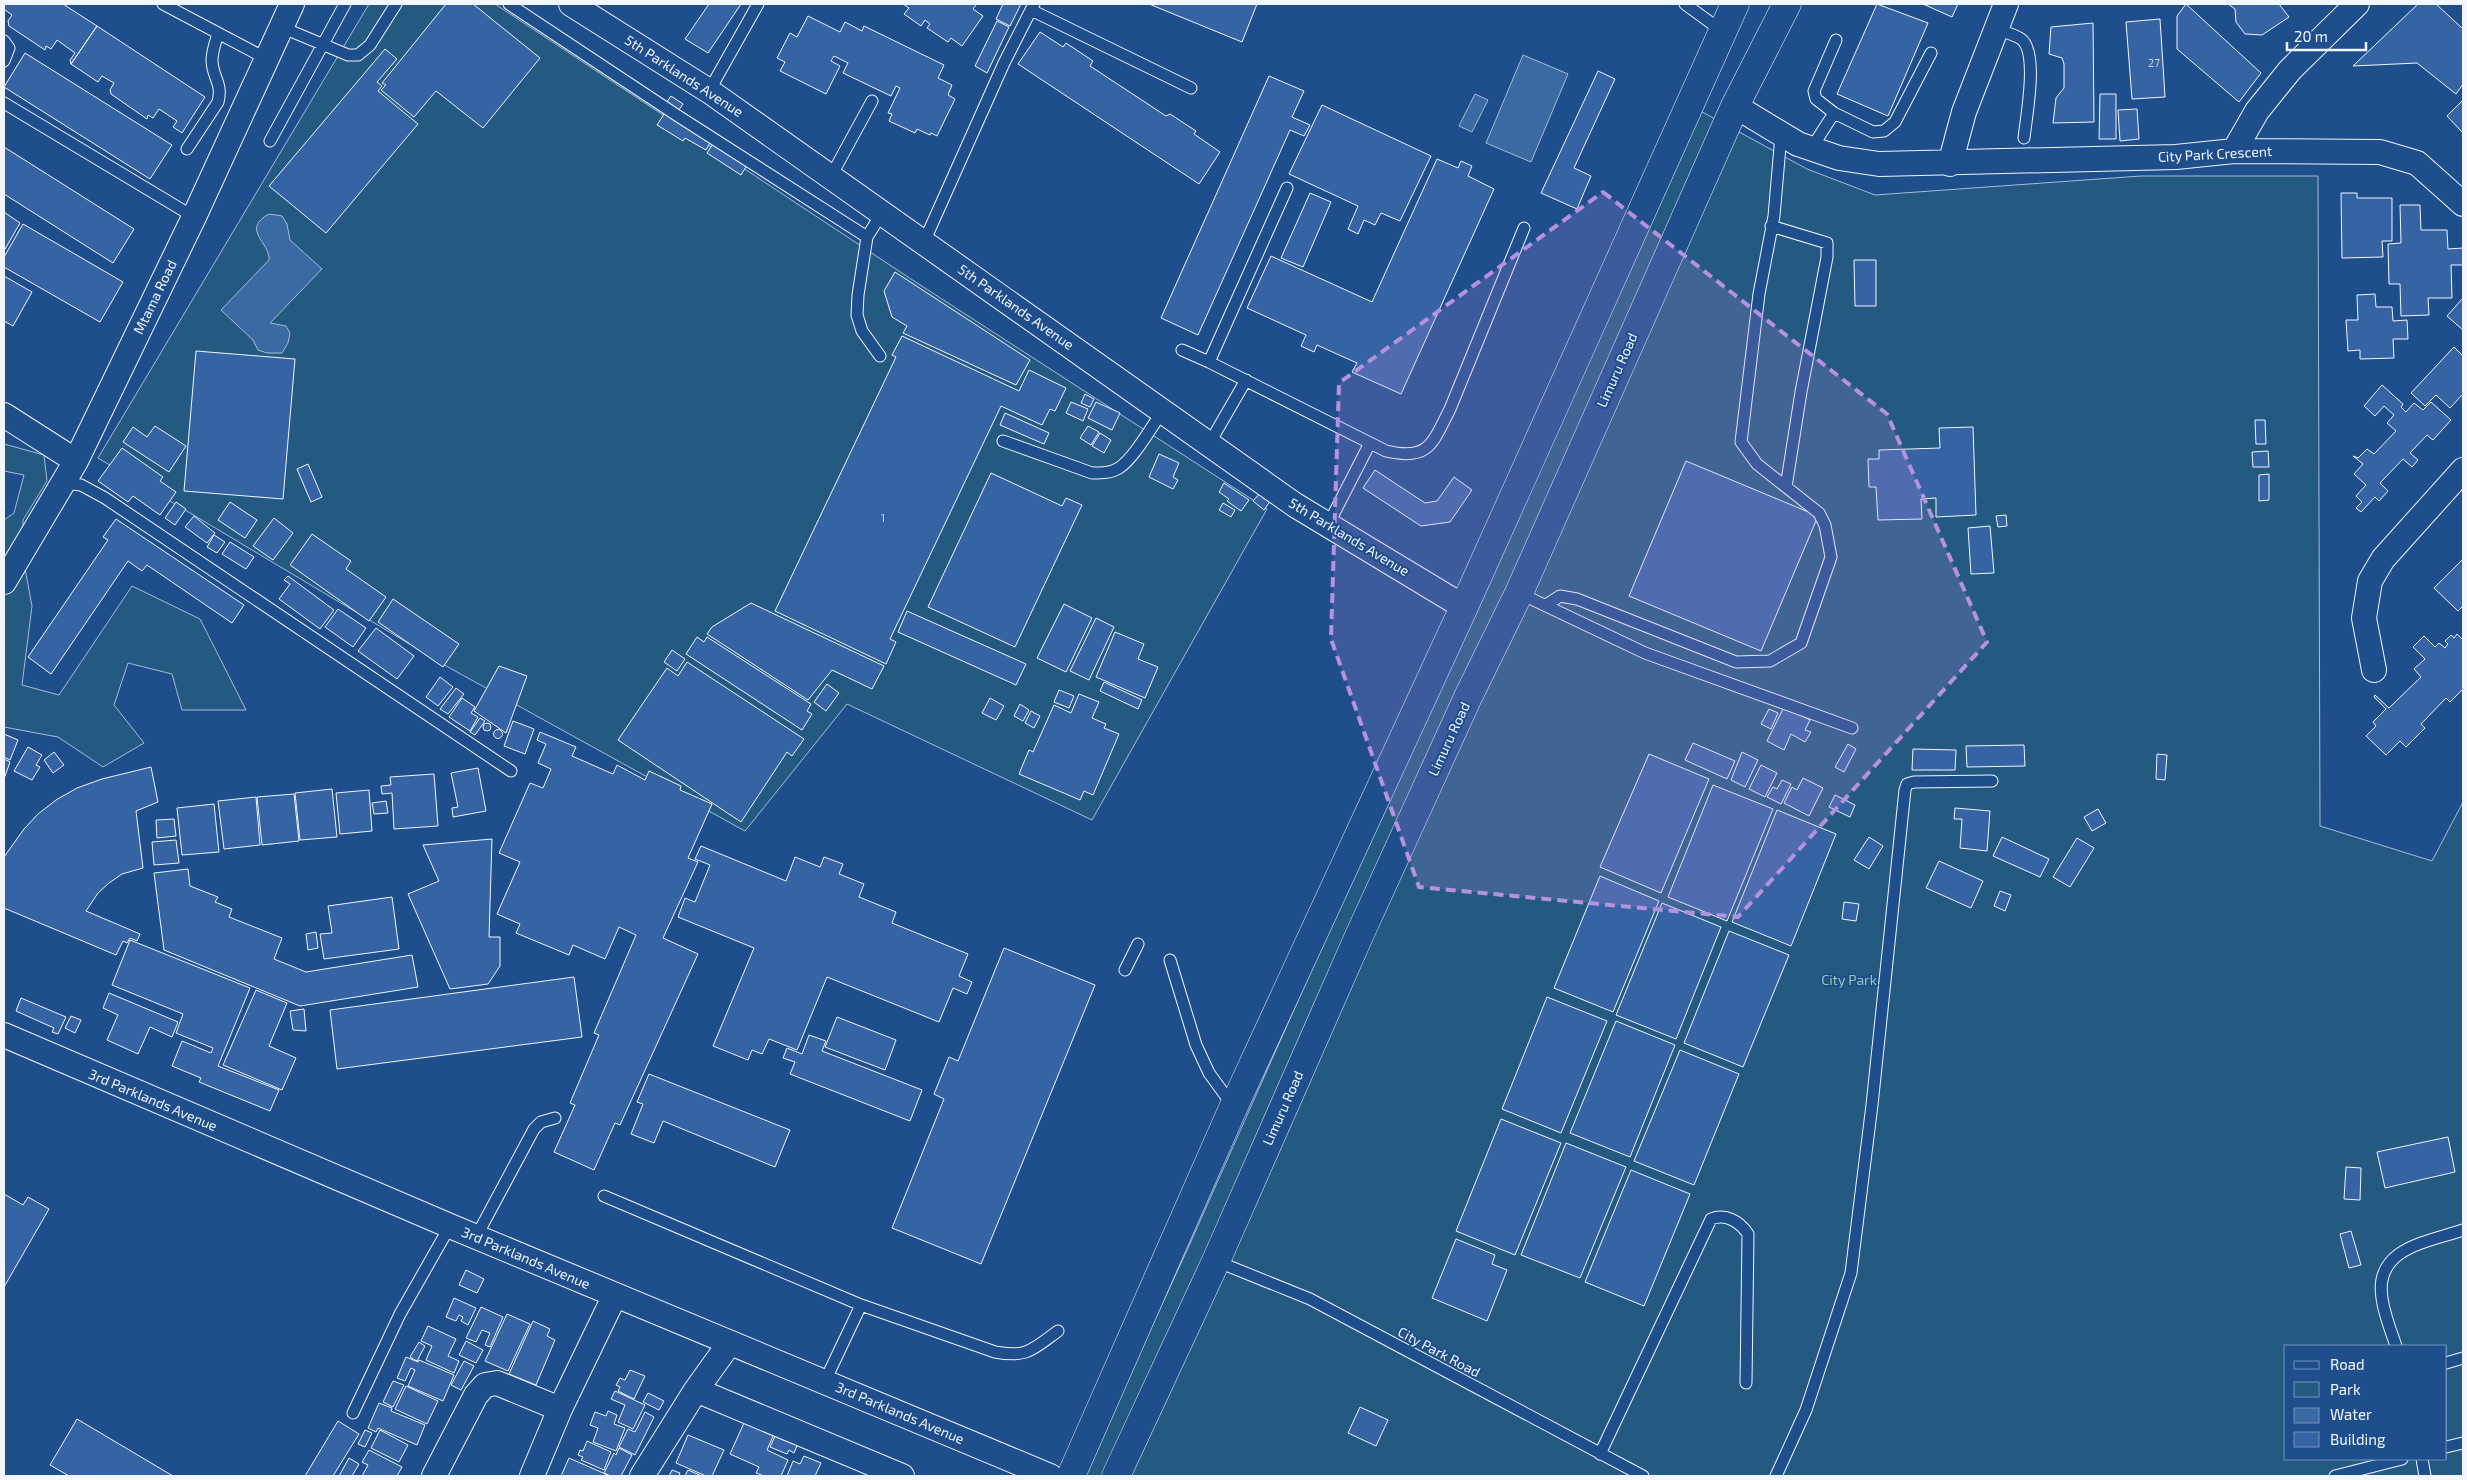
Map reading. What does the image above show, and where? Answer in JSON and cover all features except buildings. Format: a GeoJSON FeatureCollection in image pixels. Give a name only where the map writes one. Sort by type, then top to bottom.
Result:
{"type":"FeatureCollection","features":[{"type":"Feature","properties":{"kind":"main road"},"geometry":{"type":"LineString","coordinates":[[1071,1476],[1233,1108],[1464,607],[1735,4]]}},
{"type":"Feature","properties":{"kind":"main road","name":"Limuru Road"},"geometry":{"type":"LineString","coordinates":[[1116,1476],[1216,1262],[1363,927],[1468,697],[1519,593],[1735,106],[1787,4]]}},
{"type":"Feature","properties":{"kind":"street","name":"Mtama Road"},"geometry":{"type":"LineString","coordinates":[[5,576],[76,461],[194,217],[292,4]]}},
{"type":"Feature","properties":{"kind":"street","name":"5th Parklands Avenue"},"geometry":{"type":"LineString","coordinates":[[571,4],[710,91],[830,178],[924,242],[1295,505],[1464,607]]}},
{"type":"Feature","properties":{"kind":"street"},"geometry":{"type":"LineString","coordinates":[[1950,164],[1964,112],[2006,4]]}},
{"type":"Feature","properties":{"kind":"street"},"geometry":{"type":"LineString","coordinates":[[2234,151],[2257,111],[2290,70],[2357,4]]}},
{"type":"Feature","properties":{"kind":"street","name":"City Park Crescent"},"geometry":{"type":"LineString","coordinates":[[1735,106],[1781,135],[1811,149],[1839,158],[1880,164],[1950,164],[2176,157],[2234,151],[2380,152],[2416,163],[2463,204]]}},
{"type":"Feature","properties":{"kind":"street"},"geometry":{"type":"LineString","coordinates":[[4,415],[76,461]]}},
{"type":"Feature","properties":{"kind":"street"},"geometry":{"type":"LineString","coordinates":[[2374,670],[2364,618],[2370,581],[2383,559],[2463,470]]}},
{"type":"Feature","properties":{"kind":"street","name":"3rd Parklands Avenue"},"geometry":{"type":"LineString","coordinates":[[4,1035],[729,1344],[825,1381],[1050,1476]]}},
{"type":"Feature","properties":{"kind":"street"},"geometry":{"type":"LineString","coordinates":[[532,1476],[560,1409],[614,1294]]}},
{"type":"Feature","properties":{"kind":"street"},"geometry":{"type":"LineString","coordinates":[[642,1476],[696,1390],[729,1344]]}},
{"type":"Feature","properties":{"kind":"street"},"geometry":{"type":"LineString","coordinates":[[434,1476],[476,1395],[485,1385],[497,1383],[560,1409]]}},
{"type":"Feature","properties":{"kind":"street"},"geometry":{"type":"LineString","coordinates":[[696,1390],[902,1476]]}},
{"type":"Feature","properties":{"kind":"lane"},"geometry":{"type":"LineString","coordinates":[[163,4],[266,59]]}},
{"type":"Feature","properties":{"kind":"lane"},"geometry":{"type":"LineString","coordinates":[[270,141],[345,4]]}},
{"type":"Feature","properties":{"kind":"lane"},"geometry":{"type":"LineString","coordinates":[[281,27],[348,55],[358,55],[370,45],[396,4]]}},
{"type":"Feature","properties":{"kind":"lane"},"geometry":{"type":"LineString","coordinates":[[509,4],[670,111],[867,237]]}},
{"type":"Feature","properties":{"kind":"lane"},"geometry":{"type":"LineString","coordinates":[[710,91],[758,4]]}},
{"type":"Feature","properties":{"kind":"lane"},"geometry":{"type":"LineString","coordinates":[[1685,4],[1722,31]]}},
{"type":"Feature","properties":{"kind":"lane"},"geometry":{"type":"LineString","coordinates":[[924,242],[1004,63],[1033,7],[1191,88]]}},
{"type":"Feature","properties":{"kind":"lane"},"geometry":{"type":"LineString","coordinates":[[1995,30],[2021,39],[2028,48],[2030,67],[2024,138]]}},
{"type":"Feature","properties":{"kind":"lane"},"geometry":{"type":"LineString","coordinates":[[187,149],[218,102],[220,95],[221,89],[211,59],[218,33]]}},
{"type":"Feature","properties":{"kind":"lane"},"geometry":{"type":"LineString","coordinates":[[1836,40],[1814,91],[1816,100],[1834,112],[1873,132],[1884,131],[1895,122],[1931,52]]}},
{"type":"Feature","properties":{"kind":"lane"},"geometry":{"type":"LineString","coordinates":[[4,41],[9,48],[4,61]]}},
{"type":"Feature","properties":{"kind":"lane"},"geometry":{"type":"LineString","coordinates":[[830,178],[872,101]]}},
{"type":"Feature","properties":{"kind":"lane"},"geometry":{"type":"LineString","coordinates":[[4,103],[194,217]]}},
{"type":"Feature","properties":{"kind":"lane"},"geometry":{"type":"LineString","coordinates":[[1811,149],[1834,112]]}},
{"type":"Feature","properties":{"kind":"lane"},"geometry":{"type":"LineString","coordinates":[[1546,605],[1560,596],[1578,599],[1736,662],[1770,661],[1801,643],[1831,556],[1825,525],[1819,514],[1757,464],[1741,442],[1759,294],[1771,226],[1781,135]]}},
{"type":"Feature","properties":{"kind":"lane"},"geometry":{"type":"LineString","coordinates":[[1209,362],[1287,188]]}},
{"type":"Feature","properties":{"kind":"lane"},"geometry":{"type":"LineString","coordinates":[[880,356],[862,331],[858,315],[858,295],[867,237],[882,213]]}},
{"type":"Feature","properties":{"kind":"lane"},"geometry":{"type":"LineString","coordinates":[[1771,226],[1827,243],[1827,257],[1801,392],[1786,487]]}},
{"type":"Feature","properties":{"kind":"lane"},"geometry":{"type":"LineString","coordinates":[[1182,350],[1246,380],[1370,444],[1386,451],[1414,455],[1426,449],[1436,436],[1450,409],[1524,228]]}},
{"type":"Feature","properties":{"kind":"lane"},"geometry":{"type":"LineString","coordinates":[[1209,444],[1246,380]]}},
{"type":"Feature","properties":{"kind":"lane"},"geometry":{"type":"LineString","coordinates":[[1003,441],[1092,473],[1107,473],[1120,467],[1130,457],[1163,411]]}},
{"type":"Feature","properties":{"kind":"lane"},"geometry":{"type":"LineString","coordinates":[[1328,525],[1370,444]]}},
{"type":"Feature","properties":{"kind":"lane"},"geometry":{"type":"LineString","coordinates":[[63,483],[80,485],[106,498],[511,771]]}},
{"type":"Feature","properties":{"kind":"lane"},"geometry":{"type":"LineString","coordinates":[[1519,593],[1645,653],[1852,728]]}},
{"type":"Feature","properties":{"kind":"lane"},"geometry":{"type":"LineString","coordinates":[[1776,1476],[1806,1410],[1851,1273],[1873,1095],[1905,790],[1907,784],[1914,782],[1992,781]]}},
{"type":"Feature","properties":{"kind":"lane"},"geometry":{"type":"LineString","coordinates":[[1125,970],[1138,944]]}},
{"type":"Feature","properties":{"kind":"lane"},"geometry":{"type":"LineString","coordinates":[[1170,960],[1196,1045],[1209,1073],[1233,1108]]}},
{"type":"Feature","properties":{"kind":"lane"},"geometry":{"type":"LineString","coordinates":[[476,1237],[534,1129],[541,1122],[555,1118]]}},
{"type":"Feature","properties":{"kind":"lane"},"geometry":{"type":"LineString","coordinates":[[604,1196],[861,1305],[995,1352],[1009,1354],[1029,1353],[1058,1331]]}},
{"type":"Feature","properties":{"kind":"lane"},"geometry":{"type":"LineString","coordinates":[[1600,1454],[1710,1219],[1715,1217],[1724,1217],[1742,1224],[1748,1234],[1746,1383]]}},
{"type":"Feature","properties":{"kind":"lane"},"geometry":{"type":"LineString","coordinates":[[353,1413],[400,1314],[450,1226]]}},
{"type":"Feature","properties":{"kind":"lane"},"geometry":{"type":"LineString","coordinates":[[2396,1345],[2382,1297],[2382,1274],[2390,1259],[2403,1251],[2463,1230]]}},
{"type":"Feature","properties":{"kind":"lane","name":"City Park Road"},"geometry":{"type":"LineString","coordinates":[[1216,1262],[1310,1299],[1643,1476]]}},
{"type":"Feature","properties":{"kind":"lane"},"geometry":{"type":"LineString","coordinates":[[825,1381],[861,1305]]}},
{"type":"Feature","properties":{"kind":"lane"},"geometry":{"type":"LineString","coordinates":[[2447,1364],[2463,1358]]}},
{"type":"Feature","properties":{"kind":"lane"},"geometry":{"type":"LineString","coordinates":[[2447,1447],[2463,1443]]}},
{"type":"Feature","properties":{"kind":"lane"},"geometry":{"type":"LineString","coordinates":[[2335,1476],[2398,1460]]}},
{"type":"Feature","properties":{"kind":"lane"},"geometry":{"type":"LineString","coordinates":[[2422,1460],[2426,1476]]}},
{"type":"Feature","properties":{"kind":"highlighted area"},"geometry":{"type":"Polygon","coordinates":[[[1603,192],[1887,414],[1987,642],[1738,917],[1419,887],[1331,639],[1339,383],[1603,192]]]}},
{"type":"Feature","properties":{"kind":"green space"},"geometry":{"type":"Polygon","coordinates":[[[369,4],[495,4],[911,279],[1267,509],[1092,820],[847,704],[745,831],[448,667],[98,458],[369,4]]]}},
{"type":"Feature","properties":{"kind":"green space","name":"City Park"},"geometry":{"type":"Polygon","coordinates":[[[1695,108],[1807,169],[1875,195],[2141,176],[2318,176],[2320,826],[2432,861],[2463,802],[2463,1476],[1083,1476],[1188,1248],[1695,108]]]}},
{"type":"Feature","properties":{"kind":"green space"},"geometry":{"type":"Polygon","coordinates":[[[4,444],[44,455],[47,481],[23,520],[24,563],[32,606],[22,685],[59,695],[132,586],[200,619],[246,710],[182,710],[172,674],[128,663],[114,705],[144,743],[103,767],[58,737],[4,727],[4,520],[14,513],[24,475],[4,471],[4,444]]]}},
{"type":"Feature","properties":{"kind":"water"},"geometry":{"type":"Polygon","coordinates":[[[1523,55],[1568,74],[1531,162],[1486,143],[1523,55]]]}},
{"type":"Feature","properties":{"kind":"water"},"geometry":{"type":"Polygon","coordinates":[[[1475,94],[1488,100],[1472,132],[1459,126],[1475,94]]]}},
{"type":"Feature","properties":{"kind":"water"},"geometry":{"type":"Polygon","coordinates":[[[269,214],[282,216],[287,224],[290,240],[322,269],[270,323],[286,326],[290,333],[288,343],[282,353],[267,353],[258,350],[253,340],[221,310],[269,260],[266,248],[259,237],[257,226],[269,214]]]}}]}
